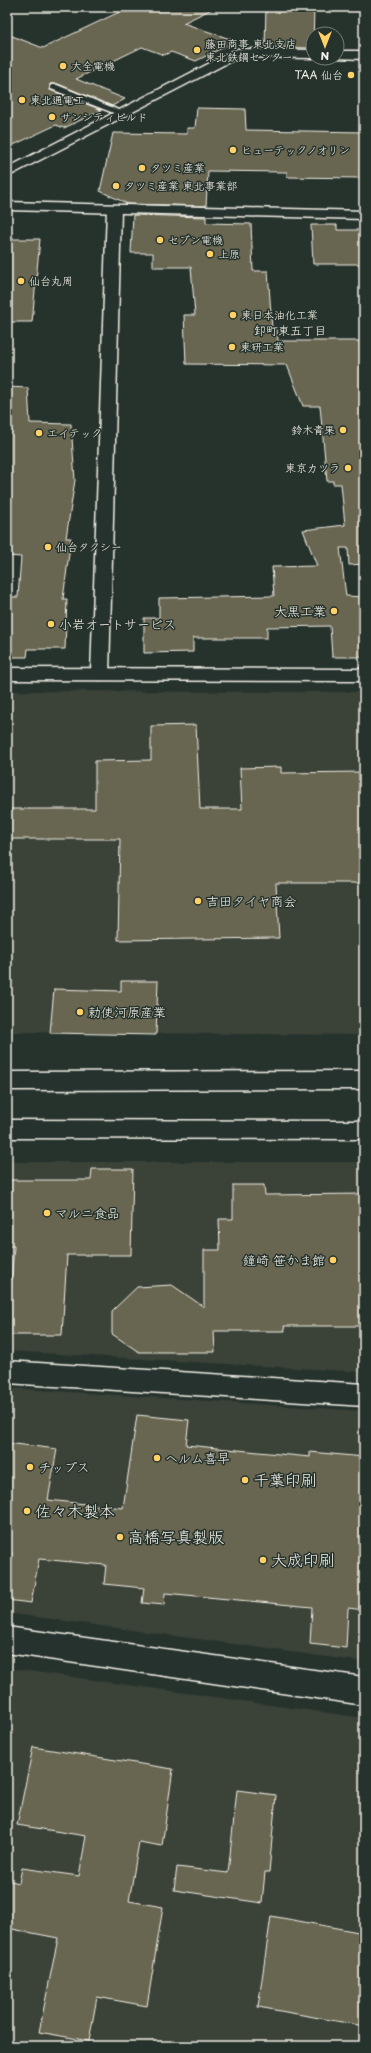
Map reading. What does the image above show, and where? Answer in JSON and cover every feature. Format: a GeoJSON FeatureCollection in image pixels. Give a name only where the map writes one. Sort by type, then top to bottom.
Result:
{"type":"FeatureCollection","features":[{"type":"Feature","properties":{"kind":"street"},"geometry":{"type":"LineString","coordinates":[[7,173],[237,53],[305,54]]}},
{"type":"Feature","properties":{"kind":"street"},"geometry":{"type":"LineString","coordinates":[[345,55],[364,55]]}},
{"type":"Feature","properties":{"kind":"street"},"geometry":{"type":"LineString","coordinates":[[7,206],[364,215]]}},
{"type":"Feature","properties":{"kind":"street"},"geometry":{"type":"LineString","coordinates":[[100,674],[114,209]]}},
{"type":"Feature","properties":{"kind":"street"},"geometry":{"type":"LineString","coordinates":[[7,674],[364,675]]}},
{"type":"Feature","properties":{"kind":"street"},"geometry":{"type":"LineString","coordinates":[[7,1081],[364,1080]]}},
{"type":"Feature","properties":{"kind":"street"},"geometry":{"type":"LineString","coordinates":[[7,1129],[364,1130]]}},
{"type":"Feature","properties":{"kind":"street"},"geometry":{"type":"LineString","coordinates":[[7,1372],[364,1395]]}},
{"type":"Feature","properties":{"kind":"street"},"geometry":{"type":"LineString","coordinates":[[7,1640],[364,1691]]}},
{"type":"Feature","properties":{"kind":"lane"},"geometry":{"type":"LineString","coordinates":[[54,87],[122,113]]}},
{"type":"Feature","properties":{"kind":"shaded area"},"geometry":{"type":"Polygon","coordinates":[[[7,691],[364,692],[364,1035],[7,1032],[7,691]]]}},
{"type":"Feature","properties":{"kind":"shaded area"},"geometry":{"type":"Polygon","coordinates":[[[7,1162],[364,1162],[364,1372],[7,1351],[7,1162]]]}},
{"type":"Feature","properties":{"kind":"shaded area"},"geometry":{"type":"Polygon","coordinates":[[[7,1388],[364,1411],[364,1662],[7,1613],[7,1388]]]}},
{"type":"Feature","properties":{"kind":"shaded area"},"geometry":{"type":"Polygon","coordinates":[[[7,1668],[364,1718],[364,2046],[7,2046],[7,1668]]]}},
{"type":"Feature","properties":{"kind":"building"},"geometry":{"type":"Polygon","coordinates":[[[130,7],[216,7],[183,23],[236,41],[196,61],[171,52],[164,55],[142,47],[76,79],[125,99],[112,106],[58,84],[50,84],[50,90],[102,110],[64,128],[56,125],[7,148],[7,34],[43,48],[130,7]]]}},
{"type":"Feature","properties":{"kind":"building"},"geometry":{"type":"Polygon","coordinates":[[[266,7],[314,7],[314,26],[305,26],[305,48],[265,47],[266,7]]]}},
{"type":"Feature","properties":{"kind":"building"},"geometry":{"type":"Polygon","coordinates":[[[197,108],[245,109],[246,130],[364,132],[364,178],[287,177],[287,172],[208,171],[206,206],[128,204],[100,191],[113,133],[187,134],[187,128],[195,128],[197,108]]]}},
{"type":"Feature","properties":{"kind":"building"},"geometry":{"type":"Polygon","coordinates":[[[133,215],[206,217],[206,223],[251,224],[253,271],[268,271],[272,329],[277,330],[278,341],[360,341],[364,393],[364,564],[349,565],[348,548],[340,548],[346,596],[364,597],[364,657],[332,657],[330,626],[267,627],[267,638],[193,638],[193,652],[144,653],[144,618],[159,618],[159,598],[274,596],[272,567],[317,566],[303,530],[345,525],[341,484],[333,484],[333,481],[327,481],[320,406],[303,406],[287,365],[186,364],[184,315],[195,315],[191,267],[153,267],[153,253],[131,253],[133,215]]]}},
{"type":"Feature","properties":{"kind":"building"},"geometry":{"type":"Polygon","coordinates":[[[311,225],[337,225],[337,230],[364,230],[364,264],[313,264],[311,225]]]}},
{"type":"Feature","properties":{"kind":"building","name":"仙台丸周"},"geometry":{"type":"Polygon","coordinates":[[[7,239],[40,239],[32,322],[7,322],[7,239]]]}},
{"type":"Feature","properties":{"kind":"building"},"geometry":{"type":"Polygon","coordinates":[[[7,387],[28,388],[30,423],[71,424],[75,480],[66,538],[71,538],[63,599],[67,599],[65,649],[28,649],[27,657],[7,657],[7,597],[18,597],[21,557],[7,556],[7,387]]]}},
{"type":"Feature","properties":{"kind":"building"},"geometry":{"type":"Polygon","coordinates":[[[196,725],[200,809],[242,809],[240,768],[281,767],[281,773],[364,772],[364,883],[276,883],[279,938],[118,940],[120,839],[7,839],[7,809],[95,809],[95,761],[151,760],[151,726],[196,725]]]}},
{"type":"Feature","properties":{"kind":"building"},"geometry":{"type":"Polygon","coordinates":[[[121,981],[158,981],[156,1035],[50,1033],[54,989],[121,991],[121,981]]]}},
{"type":"Feature","properties":{"kind":"building"},"geometry":{"type":"Polygon","coordinates":[[[92,1169],[133,1169],[131,1255],[67,1255],[62,1335],[7,1335],[14,1246],[7,1246],[7,1180],[91,1180],[92,1169]]]}},
{"type":"Feature","properties":{"kind":"building"},"geometry":{"type":"Polygon","coordinates":[[[233,1185],[264,1185],[265,1195],[364,1194],[364,1326],[284,1326],[285,1331],[214,1331],[215,1352],[139,1352],[112,1334],[112,1311],[137,1287],[172,1285],[204,1307],[204,1250],[220,1250],[219,1219],[233,1219],[233,1185]]]}},
{"type":"Feature","properties":{"kind":"building"},"geometry":{"type":"Polygon","coordinates":[[[137,1415],[189,1420],[186,1445],[310,1457],[310,1452],[364,1457],[364,1610],[348,1608],[346,1648],[310,1644],[312,1607],[165,1593],[164,1605],[142,1603],[144,1588],[104,1584],[106,1565],[39,1559],[31,1603],[7,1600],[7,1577],[12,1553],[7,1552],[7,1443],[57,1449],[48,1500],[123,1508],[137,1415]]]}},
{"type":"Feature","properties":{"kind":"building"},"geometry":{"type":"Polygon","coordinates":[[[33,1747],[173,1769],[162,1846],[139,1842],[129,1901],[163,1907],[147,2006],[97,1997],[89,2041],[39,2032],[58,1938],[7,1928],[7,1880],[19,1883],[22,1868],[79,1876],[86,1836],[17,1825],[33,1747]]]}},
{"type":"Feature","properties":{"kind":"building"},"geometry":{"type":"Polygon","coordinates":[[[237,1790],[276,1795],[269,1872],[265,1872],[262,1903],[174,1890],[177,1867],[228,1873],[237,1790]]]}},
{"type":"Feature","properties":{"kind":"building"},"geometry":{"type":"Polygon","coordinates":[[[271,1916],[364,1933],[364,2026],[258,2007],[271,1916]]]}},
{"type":"Feature","properties":{"kind":"place","name":"藤田商事 東北支店 東北鉄鋼センター"},"geometry":{"type":"Point","coordinates":[197,50]}},
{"type":"Feature","properties":{"kind":"place","name":"大全電機"},"geometry":{"type":"Point","coordinates":[63,66]}},
{"type":"Feature","properties":{"kind":"place","name":"TAA 仙台"},"geometry":{"type":"Point","coordinates":[351,75]}},
{"type":"Feature","properties":{"kind":"place","name":"東北通電工"},"geometry":{"type":"Point","coordinates":[22,100]}},
{"type":"Feature","properties":{"kind":"place","name":"サンシティビルド"},"geometry":{"type":"Point","coordinates":[52,117]}},
{"type":"Feature","properties":{"kind":"place","name":"ヒューテックノオリン"},"geometry":{"type":"Point","coordinates":[233,150]}},
{"type":"Feature","properties":{"kind":"place","name":"タツミ産業"},"geometry":{"type":"Point","coordinates":[142,168]}},
{"type":"Feature","properties":{"kind":"place","name":"タツミ産業 東北事業部"},"geometry":{"type":"Point","coordinates":[116,186]}},
{"type":"Feature","properties":{"kind":"place","name":"セブン電機"},"geometry":{"type":"Point","coordinates":[160,240]}},
{"type":"Feature","properties":{"kind":"place","name":"上原"},"geometry":{"type":"Point","coordinates":[210,254]}},
{"type":"Feature","properties":{"kind":"place","name":"仙台丸周"},"geometry":{"type":"Point","coordinates":[21,281]}},
{"type":"Feature","properties":{"kind":"place","name":"東日本油化工業"},"geometry":{"type":"Point","coordinates":[233,315]}},
{"type":"Feature","properties":{"kind":"place","name":"東研工業"},"geometry":{"type":"Point","coordinates":[232,347]}},
{"type":"Feature","properties":{"kind":"place","name":"鈴木青果"},"geometry":{"type":"Point","coordinates":[343,430]}},
{"type":"Feature","properties":{"kind":"place","name":"エイテック"},"geometry":{"type":"Point","coordinates":[39,433]}},
{"type":"Feature","properties":{"kind":"place","name":"東京カツラ"},"geometry":{"type":"Point","coordinates":[348,468]}},
{"type":"Feature","properties":{"kind":"place","name":"仙台タクシー"},"geometry":{"type":"Point","coordinates":[48,547]}},
{"type":"Feature","properties":{"kind":"place","name":"大黒工業"},"geometry":{"type":"Point","coordinates":[334,611]}},
{"type":"Feature","properties":{"kind":"place","name":"小岩オートサービス"},"geometry":{"type":"Point","coordinates":[51,624]}},
{"type":"Feature","properties":{"kind":"place","name":"吉田タイヤ商会"},"geometry":{"type":"Point","coordinates":[198,901]}},
{"type":"Feature","properties":{"kind":"place","name":"勅使河原産業"},"geometry":{"type":"Point","coordinates":[80,1012]}},
{"type":"Feature","properties":{"kind":"place","name":"マルニ食品"},"geometry":{"type":"Point","coordinates":[47,1213]}},
{"type":"Feature","properties":{"kind":"place","name":"鐘崎 笹かま館"},"geometry":{"type":"Point","coordinates":[333,1260]}},
{"type":"Feature","properties":{"kind":"place","name":"ヘルム喜早"},"geometry":{"type":"Point","coordinates":[157,1458]}},
{"type":"Feature","properties":{"kind":"place","name":"チップス"},"geometry":{"type":"Point","coordinates":[30,1467]}},
{"type":"Feature","properties":{"kind":"place","name":"千葉印刷"},"geometry":{"type":"Point","coordinates":[245,1480]}},
{"type":"Feature","properties":{"kind":"place","name":"佐々木製本"},"geometry":{"type":"Point","coordinates":[27,1511]}},
{"type":"Feature","properties":{"kind":"place","name":"高橋写真製版"},"geometry":{"type":"Point","coordinates":[120,1537]}},
{"type":"Feature","properties":{"kind":"place","name":"大成印刷"},"geometry":{"type":"Point","coordinates":[263,1560]}},
{"type":"Feature","properties":{"kind":"district","name":"卸町東五丁目"},"geometry":{"type":"Point","coordinates":[290,331]}}]}
